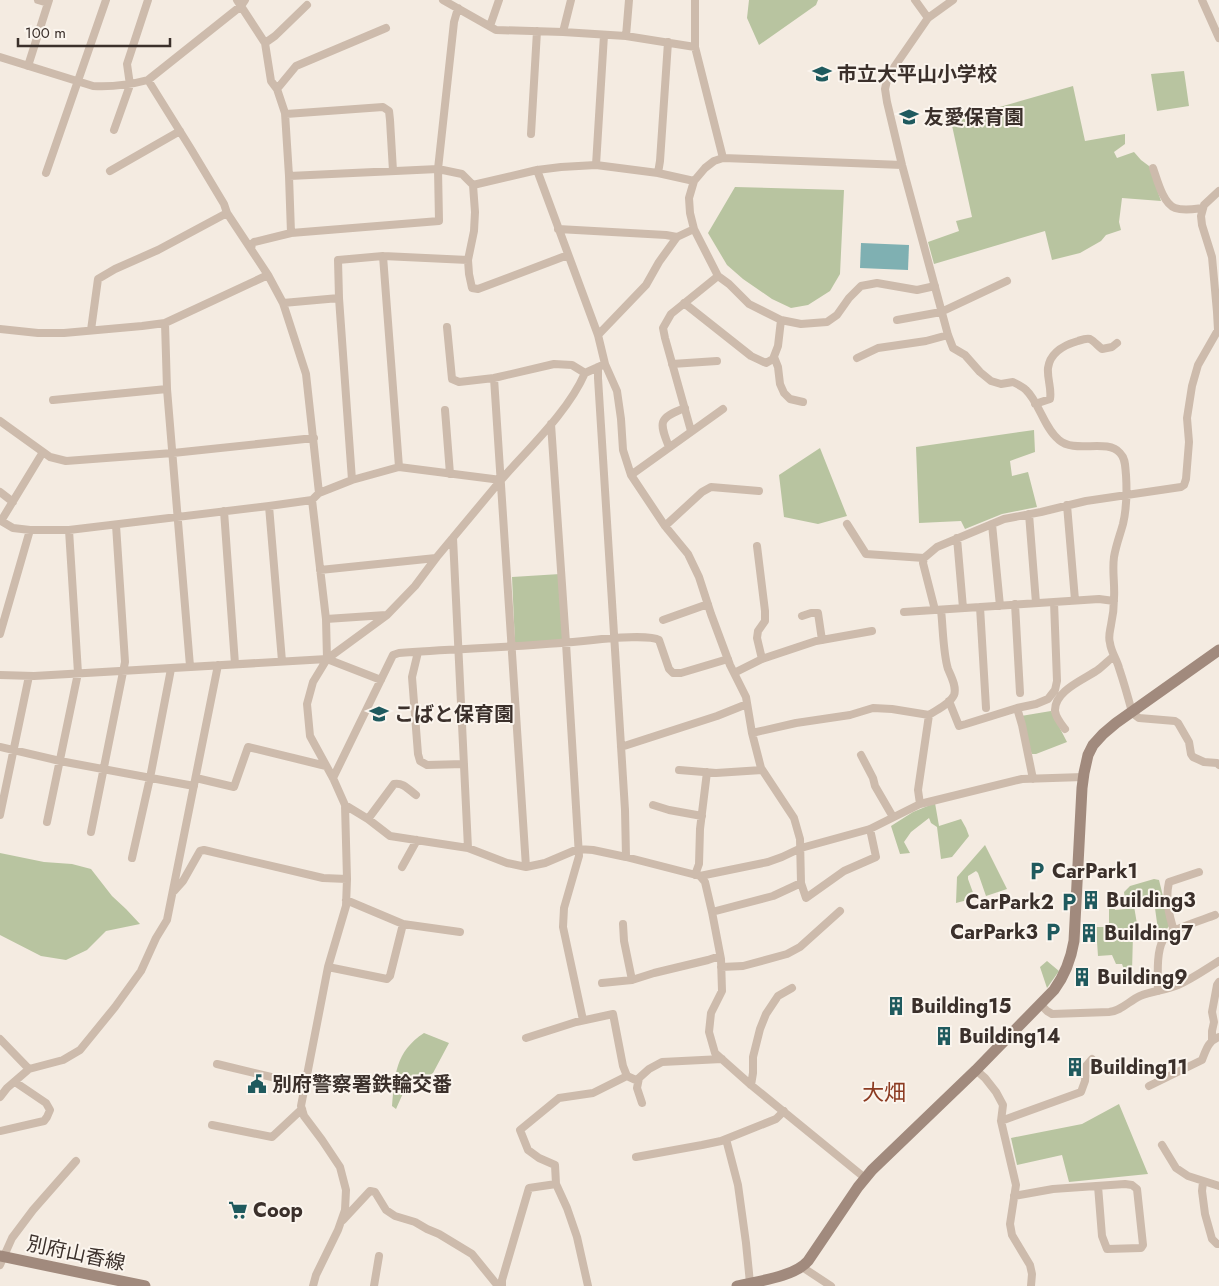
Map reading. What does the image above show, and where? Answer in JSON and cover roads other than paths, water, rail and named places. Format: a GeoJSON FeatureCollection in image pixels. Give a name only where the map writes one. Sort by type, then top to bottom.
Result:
{"type":"FeatureCollection","features":[{"type":"Feature","properties":{"kind":"street"},"geometry":{"type":"LineString","coordinates":[[28,66],[49,2],[38,0]]}},
{"type":"Feature","properties":{"kind":"street"},"geometry":{"type":"LineString","coordinates":[[46,173],[106,0]]}},
{"type":"Feature","properties":{"kind":"street"},"geometry":{"type":"LineString","coordinates":[[114,130],[130,85],[127,64],[148,0]]}},
{"type":"Feature","properties":{"kind":"street"},"geometry":{"type":"LineString","coordinates":[[443,0],[496,30],[626,36],[695,47]]}},
{"type":"Feature","properties":{"kind":"street"},"geometry":{"type":"LineString","coordinates":[[490,26],[499,0]]}},
{"type":"Feature","properties":{"kind":"street"},"geometry":{"type":"LineString","coordinates":[[563,32],[571,0]]}},
{"type":"Feature","properties":{"kind":"street"},"geometry":{"type":"LineString","coordinates":[[626,36],[629,0]]}},
{"type":"Feature","properties":{"kind":"street"},"geometry":{"type":"LineString","coordinates":[[695,0],[695,47],[723,158]]}},
{"type":"Feature","properties":{"kind":"street"},"geometry":{"type":"LineString","coordinates":[[914,0],[928,18]]}},
{"type":"Feature","properties":{"kind":"street"},"geometry":{"type":"LineString","coordinates":[[953,0],[928,18],[888,76],[886,89],[887,102],[902,165],[948,335],[953,348],[965,355],[980,372],[992,381],[1001,384],[1013,382],[1026,390],[1047,426],[1059,440],[1078,447],[1106,447],[1120,452],[1125,463],[1127,495],[1123,525],[1114,557],[1114,601],[1109,642],[1132,712],[1139,718],[1175,721],[1189,742],[1192,756],[1204,762],[1217,763],[1219,765]]}},
{"type":"Feature","properties":{"kind":"street"},"geometry":{"type":"LineString","coordinates":[[1202,0],[1219,38]]}},
{"type":"Feature","properties":{"kind":"street"},"geometry":{"type":"LineString","coordinates":[[0,58],[93,86],[130,85],[148,80],[241,2],[265,43],[271,81],[277,89],[286,114],[291,232]]}},
{"type":"Feature","properties":{"kind":"street"},"geometry":{"type":"LineString","coordinates":[[265,43],[275,36],[307,5]]}},
{"type":"Feature","properties":{"kind":"street"},"geometry":{"type":"LineString","coordinates":[[251,249],[254,242],[291,232],[439,221],[438,169],[454,22],[458,8]]}},
{"type":"Feature","properties":{"kind":"street"},"geometry":{"type":"LineString","coordinates":[[277,89],[296,66],[386,28]]}},
{"type":"Feature","properties":{"kind":"street"},"geometry":{"type":"LineString","coordinates":[[531,134],[537,31]]}},
{"type":"Feature","properties":{"kind":"street"},"geometry":{"type":"LineString","coordinates":[[596,165],[604,35]]}},
{"type":"Feature","properties":{"kind":"street"},"geometry":{"type":"LineString","coordinates":[[658,173],[668,42]]}},
{"type":"Feature","properties":{"kind":"street"},"geometry":{"type":"LineString","coordinates":[[148,80],[224,204],[227,213],[268,275],[283,304],[306,374],[319,493]]}},
{"type":"Feature","properties":{"kind":"street"},"geometry":{"type":"LineString","coordinates":[[286,114],[383,108],[389,111],[393,171]]}},
{"type":"Feature","properties":{"kind":"street"},"geometry":{"type":"LineString","coordinates":[[110,171],[180,131]]}},
{"type":"Feature","properties":{"kind":"street"},"geometry":{"type":"LineString","coordinates":[[902,165],[723,158],[714,161],[705,168],[694,181],[689,198],[690,213],[694,228],[718,276],[749,304],[781,320],[802,324],[827,322],[837,315],[849,298],[861,286],[878,283],[917,290],[935,286]]}},
{"type":"Feature","properties":{"kind":"street"},"geometry":{"type":"LineString","coordinates":[[473,185],[537,170],[596,165],[658,173],[694,181]]}},
{"type":"Feature","properties":{"kind":"street"},"geometry":{"type":"LineString","coordinates":[[1153,168],[1166,202],[1173,207],[1182,209],[1203,208]]}},
{"type":"Feature","properties":{"kind":"street"},"geometry":{"type":"LineString","coordinates":[[289,176],[438,169],[462,174],[473,185],[474,231],[468,260],[472,288],[478,289],[568,255]]}},
{"type":"Feature","properties":{"kind":"street"},"geometry":{"type":"LineString","coordinates":[[537,170],[598,335],[602,365],[617,391],[622,419],[623,450],[630,475],[665,526],[688,554],[700,577],[728,659],[746,697],[752,733],[762,770],[794,818],[800,839],[801,883],[806,898],[844,871],[876,857],[870,829]]}},
{"type":"Feature","properties":{"kind":"street"},"geometry":{"type":"LineString","coordinates":[[847,524],[866,554],[924,558],[938,547],[1004,519],[1086,501],[1184,484],[1189,442],[1187,418],[1192,386],[1198,364],[1218,330],[1212,257],[1200,216],[1204,205],[1219,191]]}},
{"type":"Feature","properties":{"kind":"street"},"geometry":{"type":"LineString","coordinates":[[91,330],[98,279],[115,269],[158,250],[227,213]]}},
{"type":"Feature","properties":{"kind":"street"},"geometry":{"type":"LineString","coordinates":[[598,335],[646,285],[659,262],[677,237],[694,228]]}},
{"type":"Feature","properties":{"kind":"street"},"geometry":{"type":"LineString","coordinates":[[558,229],[677,237]]}},
{"type":"Feature","properties":{"kind":"street"},"geometry":{"type":"LineString","coordinates":[[352,480],[338,260],[383,256],[468,260]]}},
{"type":"Feature","properties":{"kind":"street"},"geometry":{"type":"LineString","coordinates":[[383,256],[399,467]]}},
{"type":"Feature","properties":{"kind":"street"},"geometry":{"type":"LineString","coordinates":[[0,329],[38,333],[165,323],[268,275]]}},
{"type":"Feature","properties":{"kind":"street"},"geometry":{"type":"LineString","coordinates":[[691,431],[663,328],[671,314],[718,276]]}},
{"type":"Feature","properties":{"kind":"street"},"geometry":{"type":"LineString","coordinates":[[897,320],[941,312],[1007,281]]}},
{"type":"Feature","properties":{"kind":"street"},"geometry":{"type":"LineString","coordinates":[[283,304],[339,298]]}},
{"type":"Feature","properties":{"kind":"street"},"geometry":{"type":"LineString","coordinates":[[684,303],[750,356],[766,363],[774,359],[778,346],[781,320]]}},
{"type":"Feature","properties":{"kind":"street"},"geometry":{"type":"LineString","coordinates":[[165,323],[167,388],[190,666]]}},
{"type":"Feature","properties":{"kind":"street"},"geometry":{"type":"LineString","coordinates":[[446,327],[452,380],[459,382],[494,378],[554,364],[572,365],[585,373]]}},
{"type":"Feature","properties":{"kind":"street"},"geometry":{"type":"LineString","coordinates":[[858,358],[878,348],[926,342],[948,335]]}},
{"type":"Feature","properties":{"kind":"street"},"geometry":{"type":"LineString","coordinates":[[1035,404],[1050,399],[1048,367],[1051,359],[1059,349],[1085,339],[1091,340],[1102,349],[1112,347],[1117,343]]}},
{"type":"Feature","properties":{"kind":"street"},"geometry":{"type":"LineString","coordinates":[[774,357],[784,393],[790,399],[803,402]]}},
{"type":"Feature","properties":{"kind":"street"},"geometry":{"type":"LineString","coordinates":[[672,364],[717,361]]}},
{"type":"Feature","properties":{"kind":"street"},"geometry":{"type":"LineString","coordinates":[[313,1286],[316,1275],[341,1222],[345,1210],[346,1190],[340,1167],[304,1116],[301,1106],[328,967],[346,906],[347,879],[345,805],[310,736],[307,704],[313,682],[327,659],[387,615],[415,586],[501,480],[551,424],[578,388],[585,373],[602,365]]}},
{"type":"Feature","properties":{"kind":"street"},"geometry":{"type":"LineString","coordinates":[[602,365],[598,378],[626,857]]}},
{"type":"Feature","properties":{"kind":"street"},"geometry":{"type":"LineString","coordinates":[[494,378],[526,867]]}},
{"type":"Feature","properties":{"kind":"street"},"geometry":{"type":"LineString","coordinates":[[53,400],[167,388]]}},
{"type":"Feature","properties":{"kind":"street"},"geometry":{"type":"LineString","coordinates":[[669,447],[662,425],[665,418],[670,414],[685,408]]}},
{"type":"Feature","properties":{"kind":"street"},"geometry":{"type":"LineString","coordinates":[[630,475],[723,409]]}},
{"type":"Feature","properties":{"kind":"street"},"geometry":{"type":"LineString","coordinates":[[445,410],[450,474]]}},
{"type":"Feature","properties":{"kind":"street"},"geometry":{"type":"LineString","coordinates":[[0,421],[50,457],[66,461],[173,453],[314,438]]}},
{"type":"Feature","properties":{"kind":"street"},"geometry":{"type":"LineString","coordinates":[[551,424],[579,856],[564,908],[564,927],[583,1020]]}},
{"type":"Feature","properties":{"kind":"street"},"geometry":{"type":"LineString","coordinates":[[43,452],[1,521],[13,528],[69,530],[312,500],[319,493],[352,480],[399,467],[501,480]]}},
{"type":"Feature","properties":{"kind":"street"},"geometry":{"type":"LineString","coordinates":[[665,526],[702,492],[711,487],[760,491]]}},
{"type":"Feature","properties":{"kind":"street"},"geometry":{"type":"LineString","coordinates":[[0,492],[13,502]]}},
{"type":"Feature","properties":{"kind":"street"},"geometry":{"type":"LineString","coordinates":[[312,500],[326,619],[327,659]]}},
{"type":"Feature","properties":{"kind":"street"},"geometry":{"type":"LineString","coordinates":[[1067,505],[1075,600]]}},
{"type":"Feature","properties":{"kind":"street"},"geometry":{"type":"LineString","coordinates":[[269,506],[282,661]]}},
{"type":"Feature","properties":{"kind":"street"},"geometry":{"type":"LineString","coordinates":[[224,511],[235,664]]}},
{"type":"Feature","properties":{"kind":"street"},"geometry":{"type":"LineString","coordinates":[[1029,514],[1036,603]]}},
{"type":"Feature","properties":{"kind":"street"},"geometry":{"type":"LineString","coordinates":[[992,524],[1000,606]]}},
{"type":"Feature","properties":{"kind":"street"},"geometry":{"type":"LineString","coordinates":[[91,832],[125,662],[116,525]]}},
{"type":"Feature","properties":{"kind":"street"},"geometry":{"type":"LineString","coordinates":[[0,634],[30,530]]}},
{"type":"Feature","properties":{"kind":"street"},"geometry":{"type":"LineString","coordinates":[[47,822],[78,673],[69,530]]}},
{"type":"Feature","properties":{"kind":"street"},"geometry":{"type":"LineString","coordinates":[[453,538],[468,848]]}},
{"type":"Feature","properties":{"kind":"street"},"geometry":{"type":"LineString","coordinates":[[957,538],[963,608]]}},
{"type":"Feature","properties":{"kind":"street"},"geometry":{"type":"LineString","coordinates":[[757,546],[765,611],[764,621],[758,631],[757,638],[762,659]]}},
{"type":"Feature","properties":{"kind":"street"},"geometry":{"type":"LineString","coordinates":[[320,570],[436,558]]}},
{"type":"Feature","properties":{"kind":"street"},"geometry":{"type":"LineString","coordinates":[[752,733],[796,723],[850,715],[873,708],[928,715],[954,696],[938,610],[924,568],[924,558]]}},
{"type":"Feature","properties":{"kind":"street"},"geometry":{"type":"LineString","coordinates":[[904,612],[1075,600],[1099,599],[1114,601]]}},
{"type":"Feature","properties":{"kind":"street"},"geometry":{"type":"LineString","coordinates":[[949,701],[959,726],[1048,699],[1055,690],[1057,681],[1054,602]]}},
{"type":"Feature","properties":{"kind":"street"},"geometry":{"type":"LineString","coordinates":[[664,620],[708,604]]}},
{"type":"Feature","properties":{"kind":"street"},"geometry":{"type":"LineString","coordinates":[[1015,604],[1020,693]]}},
{"type":"Feature","properties":{"kind":"street"},"geometry":{"type":"LineString","coordinates":[[980,607],[986,708]]}},
{"type":"Feature","properties":{"kind":"street"},"geometry":{"type":"LineString","coordinates":[[802,616],[818,613],[822,640]]}},
{"type":"Feature","properties":{"kind":"street"},"geometry":{"type":"LineString","coordinates":[[326,619],[387,615]]}},
{"type":"Feature","properties":{"kind":"street"},"geometry":{"type":"LineString","coordinates":[[734,672],[762,659],[822,640],[872,631]]}},
{"type":"Feature","properties":{"kind":"street"},"geometry":{"type":"LineString","coordinates":[[332,778],[393,655],[399,653],[459,648],[512,647],[614,638],[655,638],[659,640],[669,669],[673,673],[681,673],[728,659]]}},
{"type":"Feature","properties":{"kind":"street"},"geometry":{"type":"LineString","coordinates":[[726,1139],[738,1185],[746,1243],[741,1285],[790,1273],[802,1267],[865,1178],[1052,994],[1061,980],[1072,952],[1083,777],[1088,756],[1097,740],[1116,723],[1219,650]]}},
{"type":"Feature","properties":{"kind":"street"},"geometry":{"type":"LineString","coordinates":[[418,652],[412,677],[420,761],[427,765],[464,764]]}},
{"type":"Feature","properties":{"kind":"street"},"geometry":{"type":"LineString","coordinates":[[1065,729],[1055,710],[1059,699],[1067,690],[1098,670],[1114,656]]}},
{"type":"Feature","properties":{"kind":"street"},"geometry":{"type":"LineString","coordinates":[[0,675],[29,676],[327,659],[381,680]]}},
{"type":"Feature","properties":{"kind":"street"},"geometry":{"type":"LineString","coordinates":[[0,1097],[7,1088],[29,1070],[63,1060],[80,1050],[115,1007],[140,971],[167,920],[218,665]]}},
{"type":"Feature","properties":{"kind":"street"},"geometry":{"type":"LineString","coordinates":[[132,858],[171,669]]}},
{"type":"Feature","properties":{"kind":"street"},"geometry":{"type":"LineString","coordinates":[[0,816],[29,676]]}},
{"type":"Feature","properties":{"kind":"street"},"geometry":{"type":"LineString","coordinates":[[621,747],[718,716],[747,704]]}},
{"type":"Feature","properties":{"kind":"street"},"geometry":{"type":"LineString","coordinates":[[1017,708],[1033,779]]}},
{"type":"Feature","properties":{"kind":"street"},"geometry":{"type":"LineString","coordinates":[[920,804],[918,790],[928,715]]}},
{"type":"Feature","properties":{"kind":"street"},"geometry":{"type":"LineString","coordinates":[[0,747],[60,761],[150,778],[234,788],[248,747],[326,766]]}},
{"type":"Feature","properties":{"kind":"street"},"geometry":{"type":"LineString","coordinates":[[861,755],[875,786],[893,817]]}},
{"type":"Feature","properties":{"kind":"street"},"geometry":{"type":"LineString","coordinates":[[679,770],[716,773],[762,770]]}},
{"type":"Feature","properties":{"kind":"street"},"geometry":{"type":"LineString","coordinates":[[707,772],[698,876],[704,882],[720,956],[722,991],[711,1013],[709,1032],[715,1053],[751,1085],[865,1178]]}},
{"type":"Feature","properties":{"kind":"street"},"geometry":{"type":"LineString","coordinates":[[345,805],[368,819],[390,836],[468,848],[507,863],[526,867],[545,863],[578,849],[626,857],[698,876],[782,858],[801,848],[870,829],[920,804],[1022,780],[1083,777]]}},
{"type":"Feature","properties":{"kind":"street"},"geometry":{"type":"LineString","coordinates":[[368,819],[394,784],[403,784],[416,795]]}},
{"type":"Feature","properties":{"kind":"street"},"geometry":{"type":"LineString","coordinates":[[653,805],[702,816]]}},
{"type":"Feature","properties":{"kind":"street"},"geometry":{"type":"LineString","coordinates":[[402,867],[417,840]]}},
{"type":"Feature","properties":{"kind":"street"},"geometry":{"type":"LineString","coordinates":[[173,893],[183,881],[200,851],[204,850],[324,878],[347,879]]}},
{"type":"Feature","properties":{"kind":"street"},"geometry":{"type":"LineString","coordinates":[[1174,931],[1167,891],[1169,882],[1200,872]]}},
{"type":"Feature","properties":{"kind":"street"},"geometry":{"type":"LineString","coordinates":[[712,912],[773,896],[801,883]]}},
{"type":"Feature","properties":{"kind":"street"},"geometry":{"type":"LineString","coordinates":[[346,900],[403,924],[460,932]]}},
{"type":"Feature","properties":{"kind":"street"},"geometry":{"type":"LineString","coordinates":[[721,967],[743,966],[787,954],[800,946],[840,911]]}},
{"type":"Feature","properties":{"kind":"street"},"geometry":{"type":"LineString","coordinates":[[1158,991],[1158,968],[1164,940],[1174,931],[1215,915]]}},
{"type":"Feature","properties":{"kind":"street"},"geometry":{"type":"LineString","coordinates":[[328,967],[387,979],[390,976],[403,924]]}},
{"type":"Feature","properties":{"kind":"street"},"geometry":{"type":"LineString","coordinates":[[623,924],[624,941],[632,980]]}},
{"type":"Feature","properties":{"kind":"street"},"geometry":{"type":"LineString","coordinates":[[602,983],[632,980],[654,972],[720,956]]}},
{"type":"Feature","properties":{"kind":"street"},"geometry":{"type":"LineString","coordinates":[[1041,1005],[1052,1014],[1113,1012],[1143,995],[1184,982],[1219,961]]}},
{"type":"Feature","properties":{"kind":"street"},"geometry":{"type":"LineString","coordinates":[[1148,1086],[1189,1068],[1202,1060],[1207,1046],[1216,1039],[1212,1031],[1214,1022],[1212,1012],[1219,982]]}},
{"type":"Feature","properties":{"kind":"street"},"geometry":{"type":"LineString","coordinates":[[751,1085],[753,1057],[766,1014],[778,996],[792,988]]}},
{"type":"Feature","properties":{"kind":"street"},"geometry":{"type":"LineString","coordinates":[[526,1038],[604,1014],[613,1014],[622,1066],[627,1076],[638,1081]]}},
{"type":"Feature","properties":{"kind":"street"},"geometry":{"type":"LineString","coordinates":[[0,1039],[29,1070]]}},
{"type":"Feature","properties":{"kind":"street"},"geometry":{"type":"LineString","coordinates":[[642,1103],[637,1088],[639,1078],[662,1062],[722,1059]]}},
{"type":"Feature","properties":{"kind":"street"},"geometry":{"type":"LineString","coordinates":[[1002,1121],[1081,1092],[1085,1080],[1086,1066],[1092,1059]]}},
{"type":"Feature","properties":{"kind":"street"},"geometry":{"type":"LineString","coordinates":[[217,1064],[305,1085]]}},
{"type":"Feature","properties":{"kind":"street"},"geometry":{"type":"LineString","coordinates":[[976,1070],[996,1092],[1003,1105],[1002,1121],[1016,1185],[1010,1224],[1012,1235],[1030,1264],[1032,1286]]}},
{"type":"Feature","properties":{"kind":"street"},"geometry":{"type":"LineString","coordinates":[[588,1286],[577,1237],[556,1184],[555,1165],[539,1158],[528,1150],[520,1130],[559,1098],[593,1094],[627,1076]]}},
{"type":"Feature","properties":{"kind":"street"},"geometry":{"type":"LineString","coordinates":[[0,1131],[44,1121],[50,1110],[46,1103],[15,1082]]}},
{"type":"Feature","properties":{"kind":"street"},"geometry":{"type":"LineString","coordinates":[[212,1125],[272,1137],[302,1109]]}},
{"type":"Feature","properties":{"kind":"street"},"geometry":{"type":"LineString","coordinates":[[636,1157],[726,1139],[776,1119],[784,1111]]}},
{"type":"Feature","properties":{"kind":"street"},"geometry":{"type":"LineString","coordinates":[[1162,1145],[1176,1168],[1188,1176],[1219,1186]]}},
{"type":"Feature","properties":{"kind":"street"},"geometry":{"type":"LineString","coordinates":[[1,1259],[12,1238],[76,1161]]}},
{"type":"Feature","properties":{"kind":"street"},"geometry":{"type":"LineString","coordinates":[[1203,1182],[1202,1191],[1205,1214],[1212,1239],[1219,1244]]}},
{"type":"Feature","properties":{"kind":"street"},"geometry":{"type":"LineString","coordinates":[[502,1286],[502,1280],[529,1188],[556,1184]]}},
{"type":"Feature","properties":{"kind":"street"},"geometry":{"type":"LineString","coordinates":[[1014,1196],[1053,1189],[1126,1184],[1132,1185],[1137,1189],[1141,1248],[1107,1249],[1102,1236],[1098,1186]]}},
{"type":"Feature","properties":{"kind":"street"},"geometry":{"type":"LineString","coordinates":[[341,1222],[370,1192],[375,1192],[384,1206],[395,1216],[415,1222],[472,1254],[498,1286]]}},
{"type":"Feature","properties":{"kind":"street"},"geometry":{"type":"LineString","coordinates":[[374,1286],[379,1256]]}},
{"type":"Feature","properties":{"kind":"street","name":"別府山香線"},"geometry":{"type":"LineString","coordinates":[[1,1259],[145,1286]]}},
{"type":"Feature","properties":{"kind":"street"},"geometry":{"type":"LineString","coordinates":[[802,1267],[831,1286]]}},
{"type":"Feature","properties":{"kind":"water"},"geometry":{"type":"Polygon","coordinates":[[[861,243],[909,245],[908,270],[860,268],[861,243]]]}},
{"type":"Feature","properties":{"kind":"place","name":"市立大平山小学校"},"geometry":{"type":"Point","coordinates":[822,74]}},
{"type":"Feature","properties":{"kind":"place","name":"友愛保育園"},"geometry":{"type":"Point","coordinates":[909,117]}},
{"type":"Feature","properties":{"kind":"place","name":"こばと保育園"},"geometry":{"type":"Point","coordinates":[379,714]}},
{"type":"Feature","properties":{"kind":"place","name":"CarPark1"},"geometry":{"type":"Point","coordinates":[1037,871]}},
{"type":"Feature","properties":{"kind":"place","name":"Building3"},"geometry":{"type":"Point","coordinates":[1091,900]}},
{"type":"Feature","properties":{"kind":"place","name":"CarPark2"},"geometry":{"type":"Point","coordinates":[1069,902]}},
{"type":"Feature","properties":{"kind":"place","name":"CarPark3"},"geometry":{"type":"Point","coordinates":[1053,932]}},
{"type":"Feature","properties":{"kind":"place","name":"Building7"},"geometry":{"type":"Point","coordinates":[1089,933]}},
{"type":"Feature","properties":{"kind":"place","name":"Building9"},"geometry":{"type":"Point","coordinates":[1082,977]}},
{"type":"Feature","properties":{"kind":"place","name":"Building15"},"geometry":{"type":"Point","coordinates":[896,1006]}},
{"type":"Feature","properties":{"kind":"place","name":"Building14"},"geometry":{"type":"Point","coordinates":[944,1036]}},
{"type":"Feature","properties":{"kind":"place","name":"Building11"},"geometry":{"type":"Point","coordinates":[1075,1067]}},
{"type":"Feature","properties":{"kind":"place","name":"別府警察署鉄輪交番"},"geometry":{"type":"Point","coordinates":[257,1084]}},
{"type":"Feature","properties":{"kind":"place","name":"Coop"},"geometry":{"type":"Point","coordinates":[238,1210]}},
{"type":"Feature","properties":{"kind":"district","name":"大畑"},"geometry":{"type":"Point","coordinates":[884,1092]}}]}
